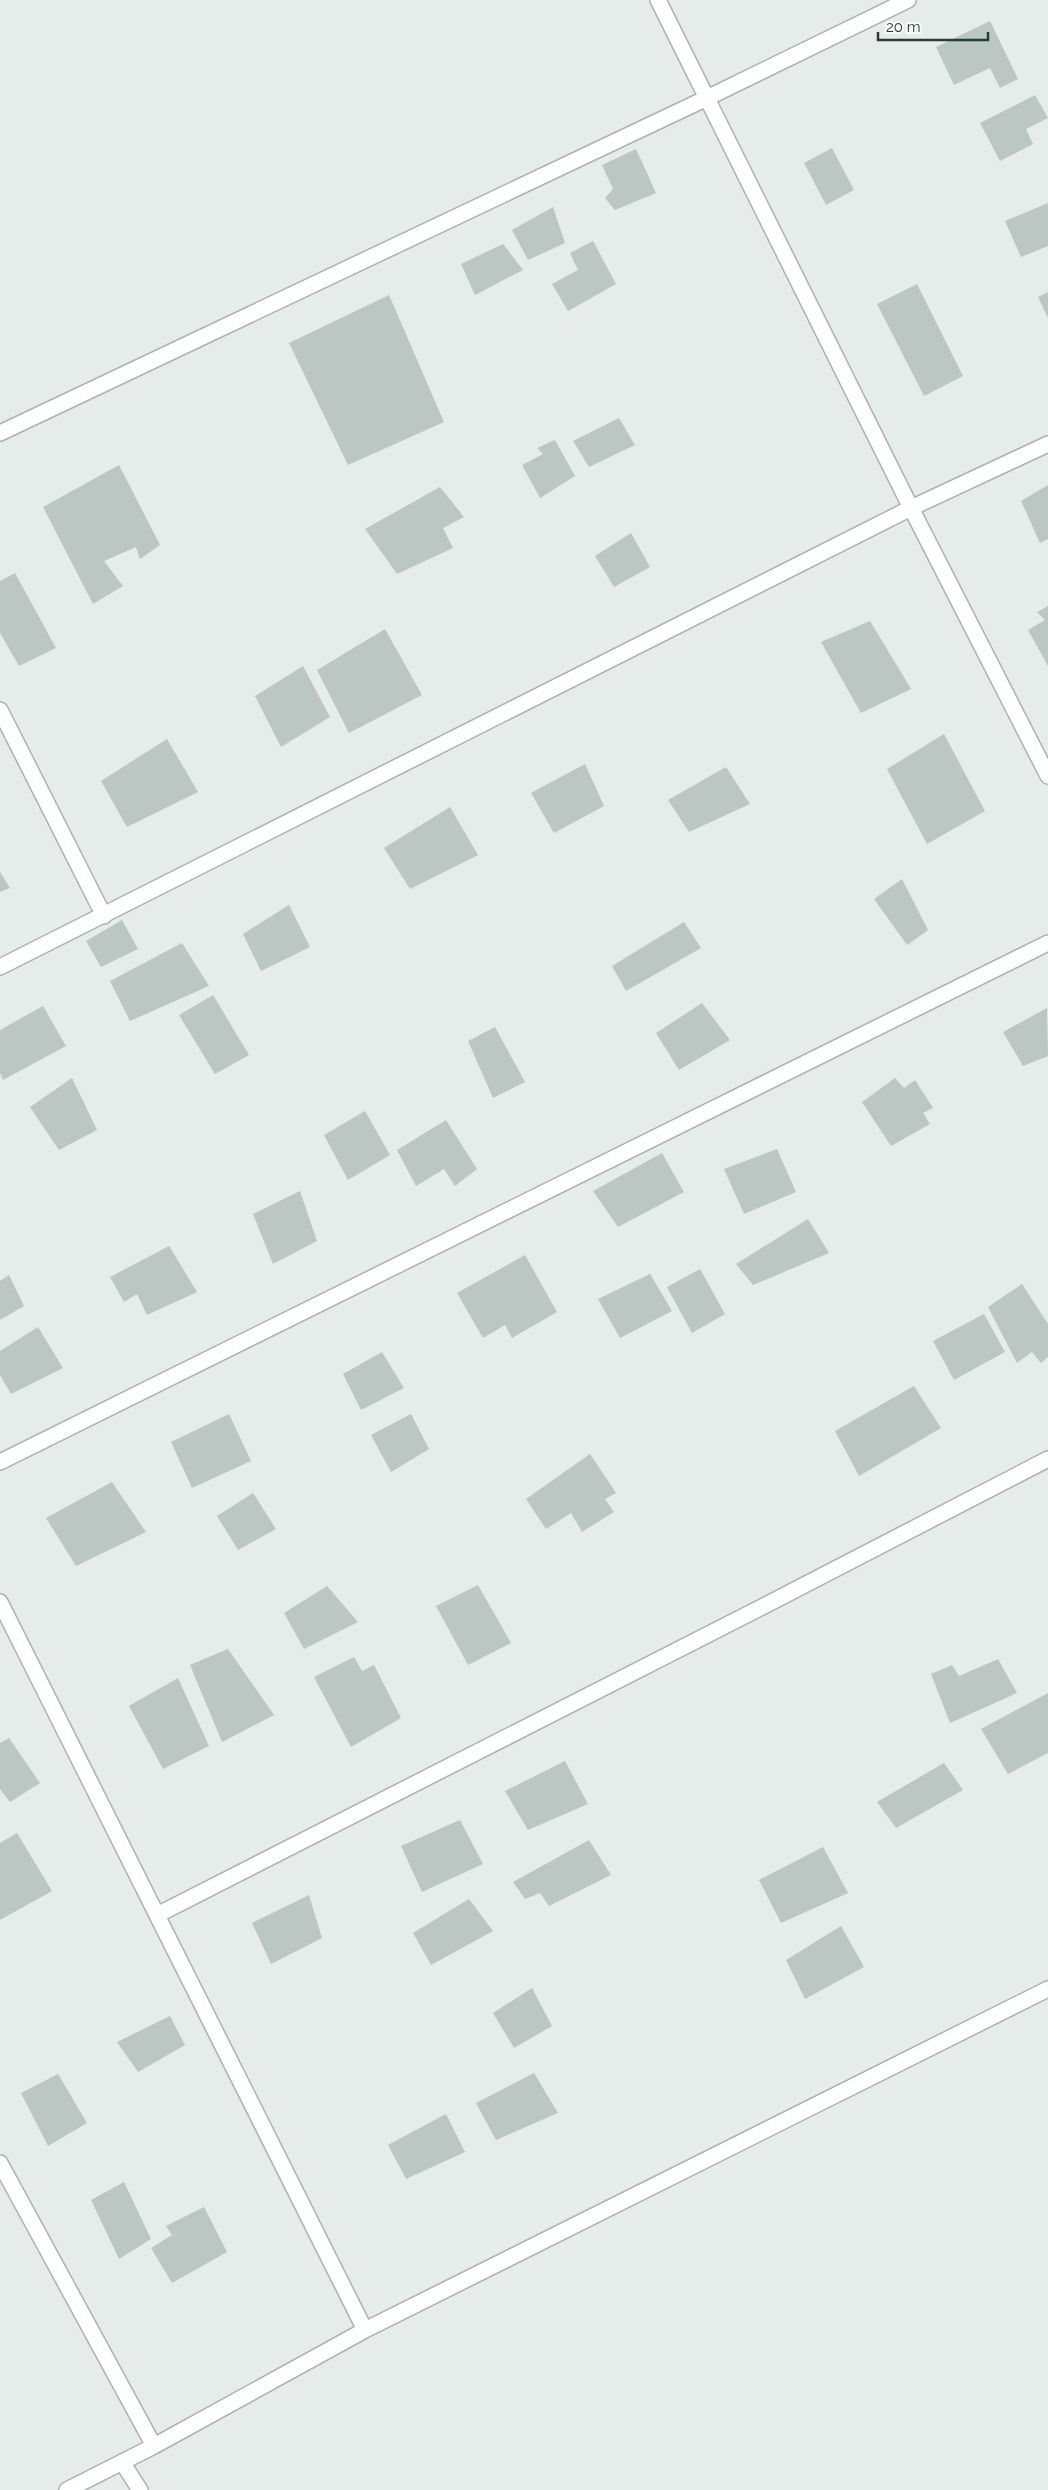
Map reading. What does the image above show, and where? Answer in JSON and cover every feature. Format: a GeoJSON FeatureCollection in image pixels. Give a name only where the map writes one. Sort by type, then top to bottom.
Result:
{"type":"FeatureCollection","features":[{"type":"Feature","properties":{"kind":"street"},"geometry":{"type":"LineString","coordinates":[[658,0],[911,508],[1048,776]]}},
{"type":"Feature","properties":{"kind":"street"},"geometry":{"type":"LineString","coordinates":[[0,433],[707,98],[908,0]]}},
{"type":"Feature","properties":{"kind":"street"},"geometry":{"type":"LineString","coordinates":[[0,967],[911,508],[1048,444]]}},
{"type":"Feature","properties":{"kind":"street"},"geometry":{"type":"LineString","coordinates":[[0,710],[104,916]]}},
{"type":"Feature","properties":{"kind":"street"},"geometry":{"type":"LineString","coordinates":[[0,1462],[1048,943]]}},
{"type":"Feature","properties":{"kind":"street"},"geometry":{"type":"LineString","coordinates":[[157,1915],[1048,1459]]}},
{"type":"Feature","properties":{"kind":"street"},"geometry":{"type":"LineString","coordinates":[[0,1602],[365,2330]]}},
{"type":"Feature","properties":{"kind":"street"},"geometry":{"type":"LineString","coordinates":[[67,2490],[154,2446],[365,2330],[1048,1988]]}},
{"type":"Feature","properties":{"kind":"street"},"geometry":{"type":"LineString","coordinates":[[0,2163],[154,2446]]}},
{"type":"Feature","properties":{"kind":"street"},"geometry":{"type":"LineString","coordinates":[[122,2462],[140,2490]]}},
{"type":"Feature","properties":{"kind":"building"},"geometry":{"type":"Polygon","coordinates":[[[990,21],[1018,79],[1000,88],[990,68],[954,85],[936,47],[990,21]]]}},
{"type":"Feature","properties":{"kind":"building"},"geometry":{"type":"Polygon","coordinates":[[[1035,95],[1048,118],[1026,129],[1033,144],[1000,161],[980,123],[1035,95]]]}},
{"type":"Feature","properties":{"kind":"building"},"geometry":{"type":"Polygon","coordinates":[[[832,148],[854,190],[826,205],[804,163],[832,148]]]}},
{"type":"Feature","properties":{"kind":"building"},"geometry":{"type":"Polygon","coordinates":[[[636,149],[656,193],[615,210],[605,198],[613,189],[602,165],[636,149]]]}},
{"type":"Feature","properties":{"kind":"building"},"geometry":{"type":"Polygon","coordinates":[[[1048,203],[1048,246],[1021,257],[1005,221],[1048,203]]]}},
{"type":"Feature","properties":{"kind":"building"},"geometry":{"type":"Polygon","coordinates":[[[553,207],[565,243],[528,260],[512,230],[553,207]]]}},
{"type":"Feature","properties":{"kind":"building"},"geometry":{"type":"Polygon","coordinates":[[[593,241],[616,284],[568,311],[552,284],[578,270],[570,253],[593,241]]]}},
{"type":"Feature","properties":{"kind":"building"},"geometry":{"type":"Polygon","coordinates":[[[503,244],[523,270],[475,295],[461,264],[503,244]]]}},
{"type":"Feature","properties":{"kind":"building"},"geometry":{"type":"Polygon","coordinates":[[[917,284],[963,376],[924,396],[877,304],[917,284]]]}},
{"type":"Feature","properties":{"kind":"building"},"geometry":{"type":"Polygon","coordinates":[[[1048,292],[1048,318],[1038,297],[1048,292]]]}},
{"type":"Feature","properties":{"kind":"building"},"geometry":{"type":"Polygon","coordinates":[[[389,295],[444,422],[348,465],[289,343],[389,295]]]}},
{"type":"Feature","properties":{"kind":"building"},"geometry":{"type":"Polygon","coordinates":[[[619,418],[635,445],[589,467],[573,441],[619,418]]]}},
{"type":"Feature","properties":{"kind":"building"},"geometry":{"type":"Polygon","coordinates":[[[555,440],[575,476],[540,498],[522,465],[543,454],[537,448],[555,440]]]}},
{"type":"Feature","properties":{"kind":"building"},"geometry":{"type":"Polygon","coordinates":[[[119,465],[160,545],[140,559],[136,547],[104,561],[123,586],[93,604],[43,507],[119,465]]]}},
{"type":"Feature","properties":{"kind":"building"},"geometry":{"type":"Polygon","coordinates":[[[1048,485],[1048,539],[1040,543],[1021,501],[1048,485]]]}},
{"type":"Feature","properties":{"kind":"building"},"geometry":{"type":"Polygon","coordinates":[[[440,487],[464,517],[443,528],[453,548],[397,574],[365,529],[440,487]]]}},
{"type":"Feature","properties":{"kind":"building"},"geometry":{"type":"Polygon","coordinates":[[[631,533],[650,567],[614,587],[595,556],[631,533]]]}},
{"type":"Feature","properties":{"kind":"building"},"geometry":{"type":"Polygon","coordinates":[[[15,573],[56,648],[19,666],[0,633],[0,581],[15,573]]]}},
{"type":"Feature","properties":{"kind":"building"},"geometry":{"type":"Polygon","coordinates":[[[1048,606],[1048,666],[1028,630],[1045,620],[1037,612],[1048,606]]]}},
{"type":"Feature","properties":{"kind":"building"},"geometry":{"type":"Polygon","coordinates":[[[870,621],[911,689],[861,713],[821,642],[870,621]]]}},
{"type":"Feature","properties":{"kind":"building"},"geometry":{"type":"Polygon","coordinates":[[[385,629],[422,695],[349,733],[317,670],[385,629]]]}},
{"type":"Feature","properties":{"kind":"building"},"geometry":{"type":"Polygon","coordinates":[[[303,666],[330,717],[281,747],[255,696],[303,666]]]}},
{"type":"Feature","properties":{"kind":"building"},"geometry":{"type":"Polygon","coordinates":[[[944,734],[985,811],[927,844],[887,769],[944,734]]]}},
{"type":"Feature","properties":{"kind":"building"},"geometry":{"type":"Polygon","coordinates":[[[167,739],[198,792],[127,827],[101,781],[167,739]]]}},
{"type":"Feature","properties":{"kind":"building"},"geometry":{"type":"Polygon","coordinates":[[[585,764],[604,806],[554,833],[531,793],[585,764]]]}},
{"type":"Feature","properties":{"kind":"building"},"geometry":{"type":"Polygon","coordinates":[[[726,767],[750,804],[689,832],[668,800],[726,767]]]}},
{"type":"Feature","properties":{"kind":"building"},"geometry":{"type":"Polygon","coordinates":[[[450,807],[478,855],[410,889],[384,848],[450,807]]]}},
{"type":"Feature","properties":{"kind":"building"},"geometry":{"type":"Polygon","coordinates":[[[0,872],[10,888],[0,892],[0,872]]]}},
{"type":"Feature","properties":{"kind":"building"},"geometry":{"type":"Polygon","coordinates":[[[902,879],[928,930],[907,945],[874,899],[902,879]]]}},
{"type":"Feature","properties":{"kind":"building"},"geometry":{"type":"Polygon","coordinates":[[[289,905],[310,947],[261,971],[243,934],[289,905]]]}},
{"type":"Feature","properties":{"kind":"building"},"geometry":{"type":"Polygon","coordinates":[[[122,920],[138,949],[101,967],[86,941],[122,920]]]}},
{"type":"Feature","properties":{"kind":"building"},"geometry":{"type":"Polygon","coordinates":[[[684,922],[701,948],[626,991],[612,966],[684,922]]]}},
{"type":"Feature","properties":{"kind":"building"},"geometry":{"type":"Polygon","coordinates":[[[182,943],[209,986],[130,1021],[110,981],[182,943]]]}},
{"type":"Feature","properties":{"kind":"building"},"geometry":{"type":"Polygon","coordinates":[[[213,995],[249,1055],[215,1074],[179,1015],[213,995]]]}},
{"type":"Feature","properties":{"kind":"building"},"geometry":{"type":"Polygon","coordinates":[[[702,1003],[730,1040],[679,1070],[656,1033],[702,1003]]]}},
{"type":"Feature","properties":{"kind":"building"},"geometry":{"type":"Polygon","coordinates":[[[43,1006],[66,1046],[3,1080],[0,1073],[0,1030],[43,1006]]]}},
{"type":"Feature","properties":{"kind":"building"},"geometry":{"type":"Polygon","coordinates":[[[1047,1008],[1048,1056],[1023,1066],[1003,1032],[1047,1008]]]}},
{"type":"Feature","properties":{"kind":"building"},"geometry":{"type":"Polygon","coordinates":[[[495,1027],[525,1082],[493,1098],[468,1041],[495,1027]]]}},
{"type":"Feature","properties":{"kind":"building"},"geometry":{"type":"Polygon","coordinates":[[[72,1078],[97,1130],[59,1150],[30,1107],[72,1078]]]}},
{"type":"Feature","properties":{"kind":"building"},"geometry":{"type":"Polygon","coordinates":[[[895,1078],[904,1088],[915,1080],[933,1108],[923,1113],[930,1124],[891,1146],[862,1102],[895,1078]]]}},
{"type":"Feature","properties":{"kind":"building"},"geometry":{"type":"Polygon","coordinates":[[[365,1111],[390,1155],[348,1180],[324,1135],[365,1111]]]}},
{"type":"Feature","properties":{"kind":"building"},"geometry":{"type":"Polygon","coordinates":[[[446,1120],[477,1169],[455,1186],[444,1169],[416,1186],[397,1150],[446,1120]]]}},
{"type":"Feature","properties":{"kind":"building"},"geometry":{"type":"Polygon","coordinates":[[[777,1149],[796,1192],[744,1214],[724,1169],[777,1149]]]}},
{"type":"Feature","properties":{"kind":"building"},"geometry":{"type":"Polygon","coordinates":[[[662,1153],[684,1192],[618,1227],[593,1191],[662,1153]]]}},
{"type":"Feature","properties":{"kind":"building"},"geometry":{"type":"Polygon","coordinates":[[[300,1191],[317,1241],[273,1264],[253,1214],[300,1191]]]}},
{"type":"Feature","properties":{"kind":"building"},"geometry":{"type":"Polygon","coordinates":[[[808,1219],[829,1253],[753,1285],[736,1264],[808,1219]]]}},
{"type":"Feature","properties":{"kind":"building"},"geometry":{"type":"Polygon","coordinates":[[[169,1246],[197,1292],[147,1315],[137,1294],[124,1302],[110,1277],[169,1246]]]}},
{"type":"Feature","properties":{"kind":"building"},"geometry":{"type":"Polygon","coordinates":[[[525,1255],[557,1312],[512,1338],[505,1325],[483,1338],[457,1293],[525,1255]]]}},
{"type":"Feature","properties":{"kind":"building"},"geometry":{"type":"Polygon","coordinates":[[[700,1269],[725,1314],[692,1333],[667,1287],[700,1269]]]}},
{"type":"Feature","properties":{"kind":"building"},"geometry":{"type":"Polygon","coordinates":[[[650,1274],[672,1311],[620,1338],[598,1299],[650,1274]]]}},
{"type":"Feature","properties":{"kind":"building"},"geometry":{"type":"Polygon","coordinates":[[[9,1275],[24,1306],[0,1320],[0,1281],[9,1275]]]}},
{"type":"Feature","properties":{"kind":"building"},"geometry":{"type":"Polygon","coordinates":[[[1022,1284],[1048,1324],[1048,1357],[1041,1363],[1032,1352],[1017,1363],[988,1307],[1022,1284]]]}},
{"type":"Feature","properties":{"kind":"building"},"geometry":{"type":"Polygon","coordinates":[[[984,1314],[1005,1352],[954,1380],[933,1341],[984,1314]]]}},
{"type":"Feature","properties":{"kind":"building"},"geometry":{"type":"Polygon","coordinates":[[[38,1327],[63,1368],[11,1394],[0,1375],[0,1351],[38,1327]]]}},
{"type":"Feature","properties":{"kind":"building"},"geometry":{"type":"Polygon","coordinates":[[[382,1352],[404,1388],[361,1410],[343,1374],[382,1352]]]}},
{"type":"Feature","properties":{"kind":"building"},"geometry":{"type":"Polygon","coordinates":[[[914,1386],[941,1428],[859,1476],[835,1431],[914,1386]]]}},
{"type":"Feature","properties":{"kind":"building"},"geometry":{"type":"Polygon","coordinates":[[[229,1414],[251,1461],[192,1488],[171,1442],[229,1414]]]}},
{"type":"Feature","properties":{"kind":"building"},"geometry":{"type":"Polygon","coordinates":[[[411,1414],[429,1449],[391,1472],[371,1435],[411,1414]]]}},
{"type":"Feature","properties":{"kind":"building"},"geometry":{"type":"Polygon","coordinates":[[[590,1454],[616,1493],[605,1499],[614,1512],[582,1532],[571,1513],[546,1529],[526,1499],[590,1454]]]}},
{"type":"Feature","properties":{"kind":"building"},"geometry":{"type":"Polygon","coordinates":[[[112,1482],[146,1532],[76,1566],[46,1518],[112,1482]]]}},
{"type":"Feature","properties":{"kind":"building"},"geometry":{"type":"Polygon","coordinates":[[[253,1493],[276,1529],[238,1550],[217,1516],[253,1493]]]}},
{"type":"Feature","properties":{"kind":"building"},"geometry":{"type":"Polygon","coordinates":[[[478,1585],[511,1643],[468,1665],[436,1606],[478,1585]]]}},
{"type":"Feature","properties":{"kind":"building"},"geometry":{"type":"Polygon","coordinates":[[[327,1586],[358,1622],[304,1649],[284,1613],[327,1586]]]}},
{"type":"Feature","properties":{"kind":"building"},"geometry":{"type":"Polygon","coordinates":[[[228,1649],[274,1715],[222,1742],[190,1665],[228,1649]]]}},
{"type":"Feature","properties":{"kind":"building"},"geometry":{"type":"Polygon","coordinates":[[[354,1657],[362,1671],[374,1665],[401,1718],[351,1747],[314,1677],[354,1657]]]}},
{"type":"Feature","properties":{"kind":"building"},"geometry":{"type":"Polygon","coordinates":[[[998,1659],[1017,1693],[950,1723],[931,1674],[952,1665],[959,1676],[998,1659]]]}},
{"type":"Feature","properties":{"kind":"building"},"geometry":{"type":"Polygon","coordinates":[[[178,1678],[209,1746],[163,1769],[129,1706],[178,1678]]]}},
{"type":"Feature","properties":{"kind":"building"},"geometry":{"type":"Polygon","coordinates":[[[1048,1693],[1048,1753],[1008,1774],[981,1729],[1048,1693]]]}},
{"type":"Feature","properties":{"kind":"building"},"geometry":{"type":"Polygon","coordinates":[[[9,1738],[40,1783],[10,1802],[0,1789],[0,1743],[9,1738]]]}},
{"type":"Feature","properties":{"kind":"building"},"geometry":{"type":"Polygon","coordinates":[[[565,1761],[588,1804],[528,1830],[505,1791],[565,1761]]]}},
{"type":"Feature","properties":{"kind":"building"},"geometry":{"type":"Polygon","coordinates":[[[944,1763],[963,1790],[896,1828],[877,1802],[944,1763]]]}},
{"type":"Feature","properties":{"kind":"building"},"geometry":{"type":"Polygon","coordinates":[[[460,1820],[483,1864],[422,1892],[401,1846],[460,1820]]]}},
{"type":"Feature","properties":{"kind":"building"},"geometry":{"type":"Polygon","coordinates":[[[17,1833],[52,1891],[0,1920],[0,1843],[17,1833]]]}},
{"type":"Feature","properties":{"kind":"building"},"geometry":{"type":"Polygon","coordinates":[[[589,1840],[611,1875],[549,1906],[540,1893],[525,1899],[513,1882],[589,1840]]]}},
{"type":"Feature","properties":{"kind":"building"},"geometry":{"type":"Polygon","coordinates":[[[823,1847],[848,1893],[781,1923],[759,1880],[823,1847]]]}},
{"type":"Feature","properties":{"kind":"building"},"geometry":{"type":"Polygon","coordinates":[[[309,1895],[322,1938],[271,1964],[252,1923],[309,1895]]]}},
{"type":"Feature","properties":{"kind":"building"},"geometry":{"type":"Polygon","coordinates":[[[469,1899],[493,1931],[431,1965],[413,1933],[469,1899]]]}},
{"type":"Feature","properties":{"kind":"building"},"geometry":{"type":"Polygon","coordinates":[[[841,1926],[864,1967],[805,1999],[786,1960],[841,1926]]]}},
{"type":"Feature","properties":{"kind":"building"},"geometry":{"type":"Polygon","coordinates":[[[532,1988],[552,2026],[514,2048],[493,2013],[532,1988]]]}},
{"type":"Feature","properties":{"kind":"building"},"geometry":{"type":"Polygon","coordinates":[[[170,2016],[185,2045],[138,2072],[117,2042],[170,2016]]]}},
{"type":"Feature","properties":{"kind":"building"},"geometry":{"type":"Polygon","coordinates":[[[534,2073],[558,2113],[496,2140],[476,2103],[534,2073]]]}},
{"type":"Feature","properties":{"kind":"building"},"geometry":{"type":"Polygon","coordinates":[[[58,2074],[87,2123],[48,2146],[21,2093],[58,2074]]]}},
{"type":"Feature","properties":{"kind":"building"},"geometry":{"type":"Polygon","coordinates":[[[446,2114],[465,2152],[406,2179],[388,2145],[446,2114]]]}},
{"type":"Feature","properties":{"kind":"building"},"geometry":{"type":"Polygon","coordinates":[[[124,2182],[151,2239],[119,2259],[91,2200],[124,2182]]]}},
{"type":"Feature","properties":{"kind":"building"},"geometry":{"type":"Polygon","coordinates":[[[204,2207],[227,2252],[172,2283],[151,2248],[172,2235],[166,2226],[204,2207]]]}}]}
